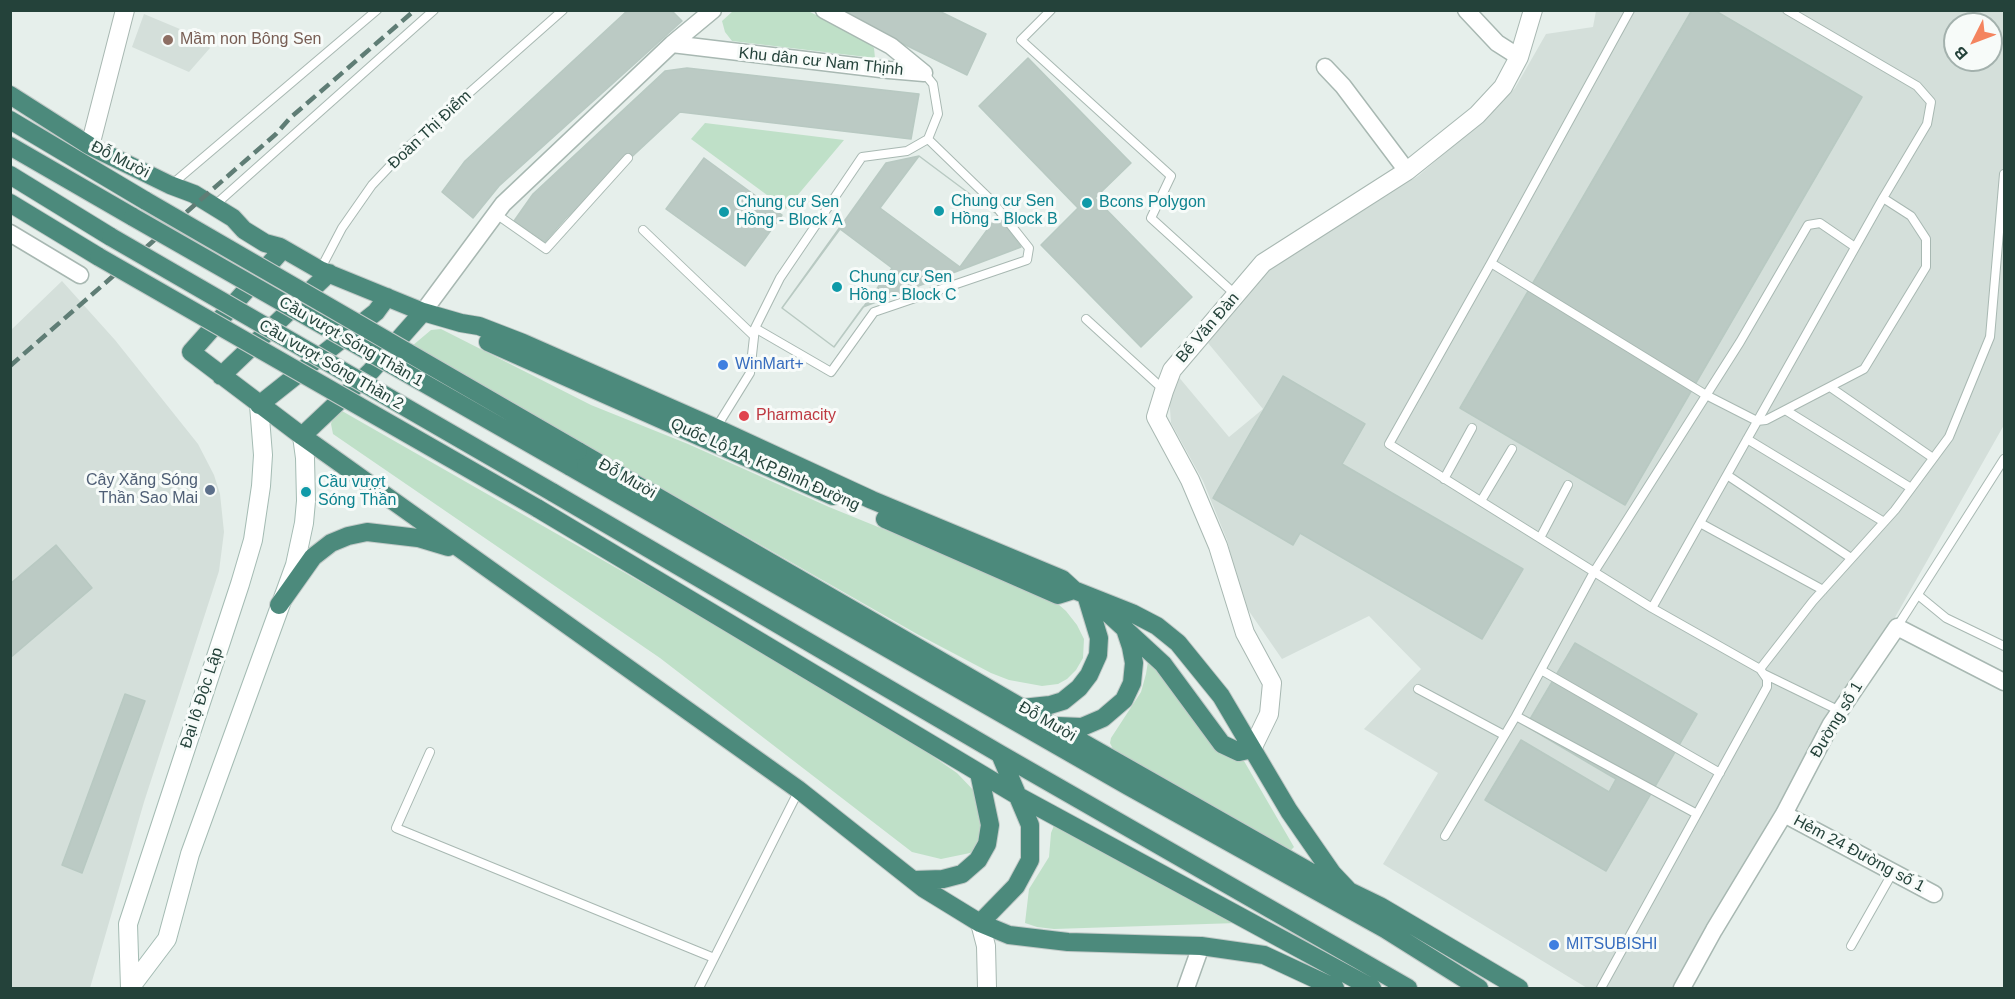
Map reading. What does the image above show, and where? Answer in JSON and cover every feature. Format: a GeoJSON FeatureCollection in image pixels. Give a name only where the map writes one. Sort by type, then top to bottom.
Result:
{"type":"FeatureCollection","features":[{"type":"Feature","properties":{"kind":"highway","name":"Đỗ Mười"},"geometry":{"type":"LineString","coordinates":[[10,95],[90,146],[170,185],[194,194],[233,218],[244,230],[265,243],[281,248],[325,272],[423,312],[479,326],[522,343],[716,428],[872,500],[1062,579],[1080,593]]}},
{"type":"Feature","properties":{"kind":"highway","name":"Đỗ Mười"},"geometry":{"type":"LineString","coordinates":[[10,120],[146,201]]}},
{"type":"Feature","properties":{"kind":"highway","name":"Cầu vượt Sóng Thần 1"},"geometry":{"type":"LineString","coordinates":[[10,146],[134,217],[573,458]]}},
{"type":"Feature","properties":{"kind":"highway","name":"Cầu vượt Sóng Thần 2"},"geometry":{"type":"LineString","coordinates":[[10,175],[111,237],[1000,754]]}},
{"type":"Feature","properties":{"kind":"highway","name":"Cầu vượt Sóng Thần 1"},"geometry":{"type":"LineString","coordinates":[[146,201],[573,458]]}},
{"type":"Feature","properties":{"kind":"highway","name":"Cầu vượt Sóng Thần 2"},"geometry":{"type":"LineString","coordinates":[[10,203],[99,257],[537,508],[979,773]]}},
{"type":"Feature","properties":{"kind":"highway"},"geometry":{"type":"LineString","coordinates":[[281,248],[191,352],[302,436],[799,790],[914,880],[980,923],[1009,935],[1068,942],[1201,946],[1264,955],[1335,988]]}},
{"type":"Feature","properties":{"kind":"highway"},"geometry":{"type":"LineString","coordinates":[[221,376],[325,272]]}},
{"type":"Feature","properties":{"kind":"highway"},"geometry":{"type":"LineString","coordinates":[[259,405],[376,312],[387,297]]}},
{"type":"Feature","properties":{"kind":"highway"},"geometry":{"type":"LineString","coordinates":[[302,436],[371,371],[423,312]]}},
{"type":"Feature","properties":{"kind":"highway","name":"Quốc Lộ 1A, KP.Bình Đường"},"geometry":{"type":"LineString","coordinates":[[461,323],[474,335],[504,349],[1058,595],[1080,593]]}},
{"type":"Feature","properties":{"kind":"highway","name":"Đỗ Mười"},"geometry":{"type":"LineString","coordinates":[[573,458],[1022,708],[1314,874],[1380,906],[1519,988]]}},
{"type":"Feature","properties":{"kind":"highway","name":"Đỗ Mười"},"geometry":{"type":"LineString","coordinates":[[573,458],[996,710],[1385,929],[1479,988]]}},
{"type":"Feature","properties":{"kind":"highway"},"geometry":{"type":"LineString","coordinates":[[279,605],[313,557],[331,543],[348,536],[367,532],[418,538],[466,553]]}},
{"type":"Feature","properties":{"kind":"highway"},"geometry":{"type":"LineString","coordinates":[[1080,593],[1124,628],[1163,664],[1222,744],[1239,752],[1252,749]]}},
{"type":"Feature","properties":{"kind":"highway"},"geometry":{"type":"LineString","coordinates":[[1022,708],[1063,701],[1079,688],[1089,675],[1098,655],[1099,638],[1080,593]]}},
{"type":"Feature","properties":{"kind":"highway"},"geometry":{"type":"LineString","coordinates":[[1080,593],[1132,613],[1157,626],[1178,643],[1221,696],[1289,811],[1332,873],[1385,929]]}},
{"type":"Feature","properties":{"kind":"highway"},"geometry":{"type":"LineString","coordinates":[[996,710],[1050,724],[1082,727],[1103,718],[1124,700],[1132,682],[1134,663],[1124,628]]}},
{"type":"Feature","properties":{"kind":"highway"},"geometry":{"type":"LineString","coordinates":[[980,923],[1016,886],[1030,860],[1030,825],[1000,754]]}},
{"type":"Feature","properties":{"kind":"highway"},"geometry":{"type":"LineString","coordinates":[[1000,754],[1408,988]]}},
{"type":"Feature","properties":{"kind":"highway"},"geometry":{"type":"LineString","coordinates":[[979,773],[1372,988]]}},
{"type":"Feature","properties":{"kind":"highway"},"geometry":{"type":"LineString","coordinates":[[914,880],[943,879],[962,874],[978,860],[987,844],[990,825],[979,773]]}},
{"type":"Feature","properties":{"kind":"main road"},"geometry":{"type":"LineString","coordinates":[[90,146],[124,10]]}},
{"type":"Feature","properties":{"kind":"main road","name":"Bế Văn Đàn"},"geometry":{"type":"LineString","coordinates":[[1252,749],[1269,714],[1272,683],[1245,633],[1218,546],[1190,480],[1156,417],[1164,391],[1172,370],[1263,263],[1407,171],[1477,115],[1503,87],[1519,57],[1533,10]]}},
{"type":"Feature","properties":{"kind":"main road","name":"Đại lộ Độc Lập"},"geometry":{"type":"LineString","coordinates":[[130,988],[128,924],[253,540],[261,486],[259,405]]}},
{"type":"Feature","properties":{"kind":"main road","name":"Đại lộ Độc Lập"},"geometry":{"type":"LineString","coordinates":[[130,988],[167,939],[190,854],[295,565],[304,523],[306,480],[302,436]]}},
{"type":"Feature","properties":{"kind":"main road"},"geometry":{"type":"LineString","coordinates":[[980,923],[986,946],[987,988]]}},
{"type":"Feature","properties":{"kind":"street"},"geometry":{"type":"LineString","coordinates":[[423,312],[503,204],[672,44],[713,10]]}},
{"type":"Feature","properties":{"kind":"street","name":"Khu dân cư Nam Thịnh"},"geometry":{"type":"LineString","coordinates":[[824,10],[891,46],[924,72]]}},
{"type":"Feature","properties":{"kind":"street"},"geometry":{"type":"LineString","coordinates":[[1466,10],[1497,43],[1519,57]]}},
{"type":"Feature","properties":{"kind":"street","name":"Khu dân cư Nam Thịnh"},"geometry":{"type":"LineString","coordinates":[[672,44],[889,70],[924,72]]}},
{"type":"Feature","properties":{"kind":"street"},"geometry":{"type":"LineString","coordinates":[[1326,67],[1407,171]]}},
{"type":"Feature","properties":{"kind":"street"},"geometry":{"type":"LineString","coordinates":[[10,233],[80,275]]}},
{"type":"Feature","properties":{"kind":"street"},"geometry":{"type":"LineString","coordinates":[[1897,627],[2004,682]]}},
{"type":"Feature","properties":{"kind":"street","name":"Đường số 1"},"geometry":{"type":"LineString","coordinates":[[1682,988],[1784,814],[1840,711],[1897,627]]}},
{"type":"Feature","properties":{"kind":"street","name":"Hẻm 24 Đường số 1"},"geometry":{"type":"LineString","coordinates":[[1784,814],[1934,894]]}},
{"type":"Feature","properties":{"kind":"street"},"geometry":{"type":"LineString","coordinates":[[1186,988],[1201,946]]}},
{"type":"Feature","properties":{"kind":"lane"},"geometry":{"type":"LineString","coordinates":[[170,185],[377,10]]}},
{"type":"Feature","properties":{"kind":"lane"},"geometry":{"type":"LineString","coordinates":[[215,206],[434,10]]}},
{"type":"Feature","properties":{"kind":"lane","name":"Đoàn Thị Điểm"},"geometry":{"type":"LineString","coordinates":[[325,272],[342,228],[372,184],[408,147],[563,10]]}},
{"type":"Feature","properties":{"kind":"lane"},"geometry":{"type":"LineString","coordinates":[[1051,10],[1020,40],[1171,176],[1151,218],[1236,295]]}},
{"type":"Feature","properties":{"kind":"lane"},"geometry":{"type":"LineString","coordinates":[[1630,10],[1389,444],[1652,608],[1762,671],[1840,711]]}},
{"type":"Feature","properties":{"kind":"lane"},"geometry":{"type":"LineString","coordinates":[[1652,608],[1882,198],[1927,124],[1931,102],[1917,86],[1787,10]]}},
{"type":"Feature","properties":{"kind":"lane"},"geometry":{"type":"LineString","coordinates":[[716,428],[750,373],[755,332],[780,278],[862,157],[907,151],[927,139],[938,114],[933,84],[924,72]]}},
{"type":"Feature","properties":{"kind":"lane"},"geometry":{"type":"LineString","coordinates":[[643,231],[755,332],[831,372],[874,312],[1027,260],[1029,248],[991,200],[927,139]]}},
{"type":"Feature","properties":{"kind":"lane"},"geometry":{"type":"LineString","coordinates":[[496,213],[546,249],[628,158]]}},
{"type":"Feature","properties":{"kind":"lane"},"geometry":{"type":"LineString","coordinates":[[1762,671],[1823,590],[1884,522],[1949,436],[1990,337],[2004,174]]}},
{"type":"Feature","properties":{"kind":"lane"},"geometry":{"type":"LineString","coordinates":[[1491,263],[1706,395],[1757,421],[1766,420],[1864,369],[1926,267],[1926,239],[1911,216],[1882,198]]}},
{"type":"Feature","properties":{"kind":"lane"},"geometry":{"type":"LineString","coordinates":[[1445,836],[1516,716],[1594,572],[1740,342],[1808,225],[1820,223],[1855,247]]}},
{"type":"Feature","properties":{"kind":"lane"},"geometry":{"type":"LineString","coordinates":[[1086,319],[1164,391]]}},
{"type":"Feature","properties":{"kind":"lane"},"geometry":{"type":"LineString","coordinates":[[1830,387],[1933,458]]}},
{"type":"Feature","properties":{"kind":"lane"},"geometry":{"type":"LineString","coordinates":[[1787,411],[1911,488]]}},
{"type":"Feature","properties":{"kind":"lane"},"geometry":{"type":"LineString","coordinates":[[1444,479],[1472,428]]}},
{"type":"Feature","properties":{"kind":"lane"},"geometry":{"type":"LineString","coordinates":[[1747,439],[1884,522]]}},
{"type":"Feature","properties":{"kind":"lane"},"geometry":{"type":"LineString","coordinates":[[1481,501],[1512,449]]}},
{"type":"Feature","properties":{"kind":"lane","name":"Đường số 1"},"geometry":{"type":"LineString","coordinates":[[1897,627],[2003,465]]}},
{"type":"Feature","properties":{"kind":"lane"},"geometry":{"type":"LineString","coordinates":[[1727,475],[1851,558]]}},
{"type":"Feature","properties":{"kind":"lane"},"geometry":{"type":"LineString","coordinates":[[1540,538],[1568,485]]}},
{"type":"Feature","properties":{"kind":"lane"},"geometry":{"type":"LineString","coordinates":[[1700,523],[1823,590]]}},
{"type":"Feature","properties":{"kind":"lane"},"geometry":{"type":"LineString","coordinates":[[1918,595],[1946,618],[2004,646]]}},
{"type":"Feature","properties":{"kind":"lane"},"geometry":{"type":"LineString","coordinates":[[1541,670],[1720,773]]}},
{"type":"Feature","properties":{"kind":"lane"},"geometry":{"type":"LineString","coordinates":[[1601,988],[1767,687],[1762,671]]}},
{"type":"Feature","properties":{"kind":"lane"},"geometry":{"type":"LineString","coordinates":[[1418,689],[1504,735]]}},
{"type":"Feature","properties":{"kind":"lane"},"geometry":{"type":"LineString","coordinates":[[1516,716],[1697,814]]}},
{"type":"Feature","properties":{"kind":"lane"},"geometry":{"type":"LineString","coordinates":[[430,752],[396,828],[714,958]]}},
{"type":"Feature","properties":{"kind":"lane"},"geometry":{"type":"LineString","coordinates":[[699,988],[799,790]]}},
{"type":"Feature","properties":{"kind":"lane"},"geometry":{"type":"LineString","coordinates":[[1851,946],[1893,872]]}},
{"type":"Feature","properties":{"kind":"shaded area"},"geometry":{"type":"Polygon","coordinates":[[[1596,11],[2004,11],[2004,425],[1685,988],[1587,988],[1383,864],[1438,773],[1364,729],[1421,669],[1369,616],[1282,659],[1242,601],[1227,540],[1203,481],[1171,423],[1169,395],[1177,375],[1229,437],[1263,409],[1208,343],[1230,312],[1271,263],[1307,239],[1361,212],[1418,176],[1479,124],[1515,88],[1546,34],[1593,27],[1596,11]]]}},
{"type":"Feature","properties":{"kind":"shaded area","name":"Mầm non Bông Sen"},"geometry":{"type":"Polygon","coordinates":[[[144,14],[187,32],[192,29],[210,48],[189,72],[132,47],[144,14]]]}},
{"type":"Feature","properties":{"kind":"shaded area"},"geometry":{"type":"Polygon","coordinates":[[[62,281],[115,340],[198,444],[214,475],[220,494],[224,532],[219,571],[144,802],[90,988],[11,988],[11,330],[62,281]]]}},
{"type":"Feature","properties":{"kind":"green space"},"geometry":{"type":"Polygon","coordinates":[[[733,11],[808,11],[867,40],[874,48],[875,58],[732,41],[725,32],[722,21],[733,11]]]}},
{"type":"Feature","properties":{"kind":"green space"},"geometry":{"type":"Polygon","coordinates":[[[705,123],[844,140],[786,209],[691,139],[705,123]]]}},
{"type":"Feature","properties":{"kind":"green space"},"geometry":{"type":"Polygon","coordinates":[[[441,329],[591,405],[688,444],[829,507],[1050,597],[1077,625],[1084,639],[1083,658],[1076,670],[1058,684],[1042,686],[1009,680],[991,673],[917,634],[412,346],[431,330],[441,329]]]}},
{"type":"Feature","properties":{"kind":"green space"},"geometry":{"type":"Polygon","coordinates":[[[342,411],[856,705],[918,746],[957,773],[978,795],[984,805],[979,845],[970,853],[941,859],[912,852],[660,658],[333,434],[331,424],[333,417],[342,411]]]}},
{"type":"Feature","properties":{"kind":"green space"},"geometry":{"type":"Polygon","coordinates":[[[1149,655],[1222,751],[1244,761],[1294,847],[1291,850],[1113,749],[1110,743],[1111,738],[1141,692],[1149,655]]]}},
{"type":"Feature","properties":{"kind":"green space"},"geometry":{"type":"Polygon","coordinates":[[[1055,823],[1237,923],[1054,929],[1025,923],[1029,889],[1049,857],[1051,833],[1055,823]]]}},
{"type":"Feature","properties":{"kind":"building"},"geometry":{"type":"Polygon","coordinates":[[[628,10],[671,10],[682,21],[499,186],[473,218],[442,192],[465,161],[628,10]]]}},
{"type":"Feature","properties":{"kind":"building"},"geometry":{"type":"Polygon","coordinates":[[[834,10],[937,10],[986,34],[967,75],[834,10]]]}},
{"type":"Feature","properties":{"kind":"building"},"geometry":{"type":"Polygon","coordinates":[[[1692,10],[1714,10],[1862,97],[1625,505],[1460,408],[1692,10]]]}},
{"type":"Feature","properties":{"kind":"building","name":"Bcons Polygon"},"geometry":{"type":"Polygon","coordinates":[[[1028,58],[1131,163],[1095,198],[1192,297],[1141,347],[1041,245],[1078,208],[979,106],[1028,58]]]}},
{"type":"Feature","properties":{"kind":"building"},"geometry":{"type":"Polygon","coordinates":[[[687,68],[919,94],[911,139],[680,112],[565,219],[545,242],[514,221],[533,194],[665,71],[687,68]]]}},
{"type":"Feature","properties":{"kind":"building","name":"Chung cư Sen Hồng - Block B"},"geometry":{"type":"Polygon","coordinates":[[[919,156],[998,215],[960,267],[880,208],[919,156]]]}},
{"type":"Feature","properties":{"kind":"building"},"geometry":{"type":"Polygon","coordinates":[[[919,156],[998,215],[1021,247],[863,307],[834,347],[782,308],[886,163],[919,156]]]}},
{"type":"Feature","properties":{"kind":"building","name":"Chung cư Sen Hồng - Block A"},"geometry":{"type":"Polygon","coordinates":[[[704,158],[782,215],[745,266],[666,209],[704,158]]]}},
{"type":"Feature","properties":{"kind":"building","name":"Chung cư Sen Hồng - Block C"},"geometry":{"type":"Polygon","coordinates":[[[840,229],[892,268],[834,347],[782,308],[840,229]]]}},
{"type":"Feature","properties":{"kind":"building"},"geometry":{"type":"Polygon","coordinates":[[[1283,376],[1365,424],[1342,464],[1523,569],[1482,639],[1300,533],[1293,545],[1213,498],[1283,376]]]}},
{"type":"Feature","properties":{"kind":"building"},"geometry":{"type":"Polygon","coordinates":[[[56,545],[92,588],[10,658],[10,584],[56,545]]]}},
{"type":"Feature","properties":{"kind":"building"},"geometry":{"type":"Polygon","coordinates":[[[1575,643],[1697,714],[1606,871],[1485,800],[1521,740],[1609,792],[1616,779],[1526,726],[1575,643]]]}},
{"type":"Feature","properties":{"kind":"building"},"geometry":{"type":"Polygon","coordinates":[[[125,694],[145,701],[82,873],[62,865],[125,694]]]}},
{"type":"Feature","properties":{"kind":"railway"},"geometry":{"type":"LineString","coordinates":[[10,366],[415,10]]}},
{"type":"Feature","properties":{"kind":"place","name":"Mầm non Bông Sen"},"geometry":{"type":"Point","coordinates":[168,40]}},
{"type":"Feature","properties":{"kind":"place","name":"Bcons Polygon"},"geometry":{"type":"Point","coordinates":[1087,203]}},
{"type":"Feature","properties":{"kind":"place","name":"Chung cư Sen Hồng - Block B"},"geometry":{"type":"Point","coordinates":[939,211]}},
{"type":"Feature","properties":{"kind":"place","name":"Chung cư Sen Hồng - Block A"},"geometry":{"type":"Point","coordinates":[724,212]}},
{"type":"Feature","properties":{"kind":"place","name":"Chung cư Sen Hồng - Block C"},"geometry":{"type":"Point","coordinates":[837,287]}},
{"type":"Feature","properties":{"kind":"place","name":"WinMart+"},"geometry":{"type":"Point","coordinates":[723,365]}},
{"type":"Feature","properties":{"kind":"place","name":"Pharmacity"},"geometry":{"type":"Point","coordinates":[744,416]}},
{"type":"Feature","properties":{"kind":"place","name":"Cây Xăng Sóng Thần Sao Mai"},"geometry":{"type":"Point","coordinates":[210,490]}},
{"type":"Feature","properties":{"kind":"place","name":"Cầu vượt Sóng Thần"},"geometry":{"type":"Point","coordinates":[306,492]}},
{"type":"Feature","properties":{"kind":"place","name":"MITSUBISHI"},"geometry":{"type":"Point","coordinates":[1554,945]}}]}
